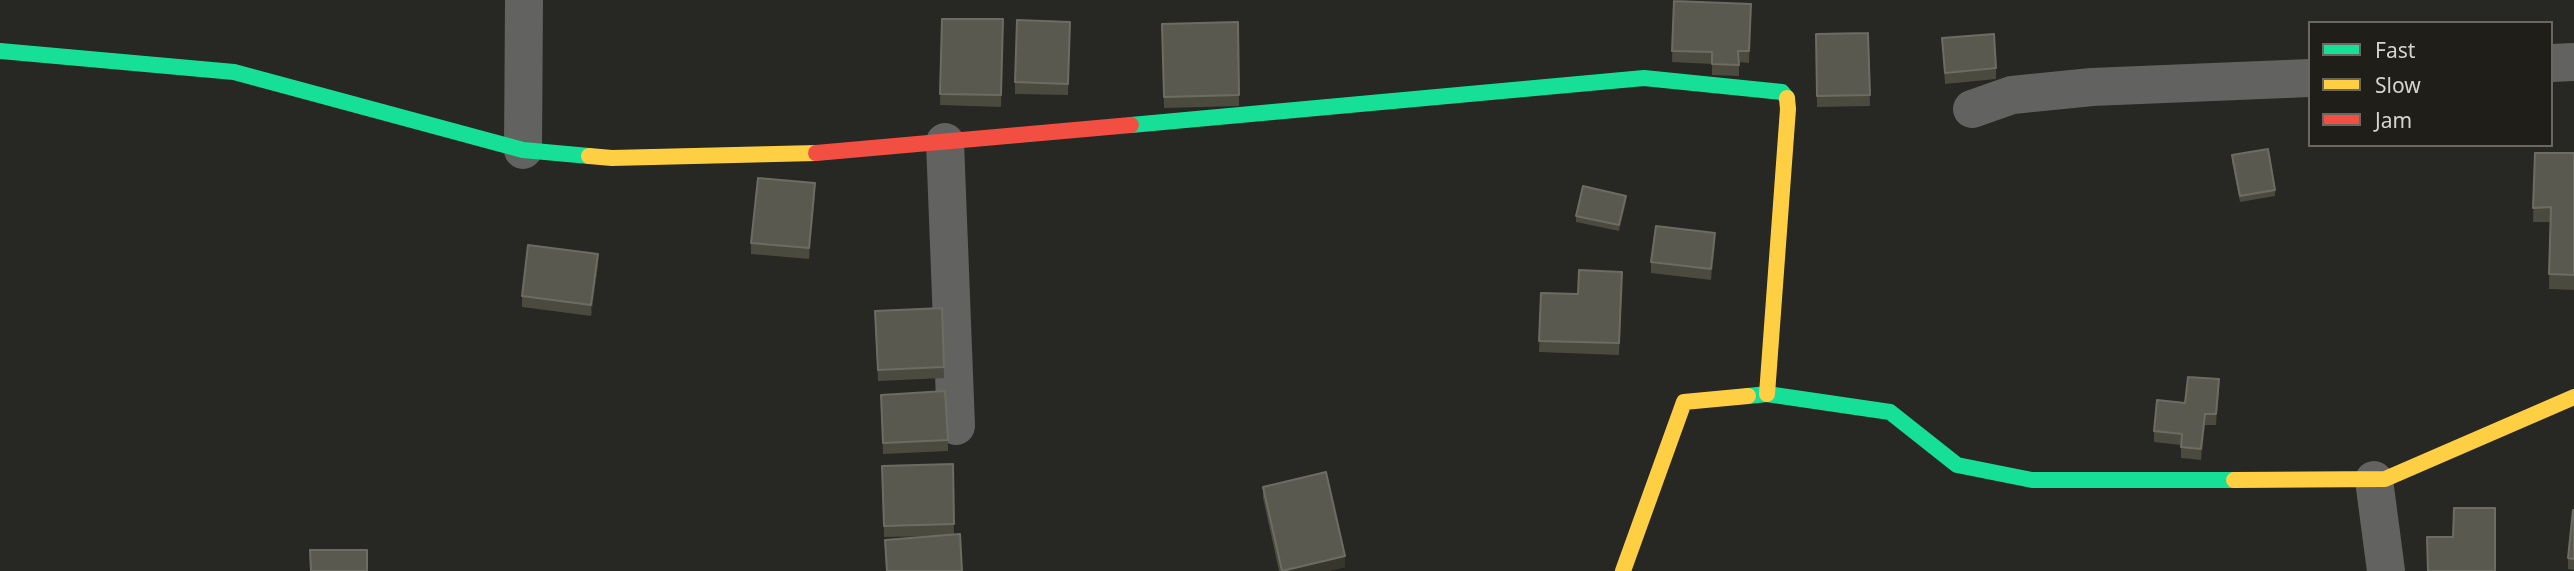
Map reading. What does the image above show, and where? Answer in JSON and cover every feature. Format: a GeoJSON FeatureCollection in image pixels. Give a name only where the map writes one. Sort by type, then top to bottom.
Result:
{"type":"FeatureCollection","features":[{"type":"Feature","properties":{"kind":"street"},"geometry":{"type":"LineString","coordinates":[[523,150],[524,0]]}},
{"type":"Feature","properties":{"kind":"street"},"geometry":{"type":"LineString","coordinates":[[0,51],[234,72],[523,150],[611,158],[825,153],[1644,78],[1783,92],[1788,109],[1767,394]]}},
{"type":"Feature","properties":{"kind":"street"},"geometry":{"type":"LineString","coordinates":[[2553,64],[2574,62]]}},
{"type":"Feature","properties":{"kind":"street"},"geometry":{"type":"LineString","coordinates":[[1972,109],[2012,95],[2092,87],[2308,78]]}},
{"type":"Feature","properties":{"kind":"street"},"geometry":{"type":"LineString","coordinates":[[945,142],[956,426]]}},
{"type":"Feature","properties":{"kind":"street"},"geometry":{"type":"LineString","coordinates":[[1623,571],[1684,402],[1767,394],[1890,412],[1957,465],[2032,480],[2385,480],[2574,397]]}},
{"type":"Feature","properties":{"kind":"street"},"geometry":{"type":"LineString","coordinates":[[2374,480],[2386,571]]}},
{"type":"Feature","properties":{"kind":"building"},"geometry":{"type":"Polygon","coordinates":[[[1674,1],[1751,4],[1749,51],[1738,51],[1739,65],[1712,64],[1712,52],[1672,51],[1674,1]]]}},
{"type":"Feature","properties":{"kind":"building"},"geometry":{"type":"Polygon","coordinates":[[[942,19],[1003,19],[1001,95],[940,94],[942,19]]]}},
{"type":"Feature","properties":{"kind":"building"},"geometry":{"type":"Polygon","coordinates":[[[1017,20],[1070,22],[1068,84],[1015,82],[1017,20]]]}},
{"type":"Feature","properties":{"kind":"building"},"geometry":{"type":"Polygon","coordinates":[[[1238,22],[1239,95],[1164,97],[1162,24],[1238,22]]]}},
{"type":"Feature","properties":{"kind":"building"},"geometry":{"type":"Polygon","coordinates":[[[1868,33],[1870,95],[1817,96],[1816,34],[1868,33]]]}},
{"type":"Feature","properties":{"kind":"building"},"geometry":{"type":"Polygon","coordinates":[[[1994,34],[1996,68],[1945,73],[1942,38],[1994,34]]]}},
{"type":"Feature","properties":{"kind":"building"},"geometry":{"type":"Polygon","coordinates":[[[2268,149],[2275,190],[2240,196],[2232,155],[2268,149]]]}},
{"type":"Feature","properties":{"kind":"building"},"geometry":{"type":"Polygon","coordinates":[[[2535,153],[2574,153],[2574,275],[2549,274],[2551,207],[2533,208],[2535,153]]]}},
{"type":"Feature","properties":{"kind":"building"},"geometry":{"type":"Polygon","coordinates":[[[758,178],[815,183],[809,248],[751,243],[758,178]]]}},
{"type":"Feature","properties":{"kind":"building"},"geometry":{"type":"Polygon","coordinates":[[[1583,186],[1626,196],[1619,225],[1576,216],[1583,186]]]}},
{"type":"Feature","properties":{"kind":"building"},"geometry":{"type":"Polygon","coordinates":[[[1656,226],[1715,233],[1711,269],[1651,262],[1656,226]]]}},
{"type":"Feature","properties":{"kind":"building"},"geometry":{"type":"Polygon","coordinates":[[[528,245],[598,254],[591,305],[522,296],[528,245]]]}},
{"type":"Feature","properties":{"kind":"building"},"geometry":{"type":"Polygon","coordinates":[[[1579,270],[1622,272],[1619,343],[1539,341],[1541,293],[1578,294],[1579,270]]]}},
{"type":"Feature","properties":{"kind":"building"},"geometry":{"type":"Polygon","coordinates":[[[942,308],[944,367],[878,370],[875,311],[942,308]]]}},
{"type":"Feature","properties":{"kind":"building"},"geometry":{"type":"Polygon","coordinates":[[[2188,377],[2219,379],[2216,414],[2205,414],[2201,449],[2181,447],[2182,434],[2154,431],[2157,400],[2185,403],[2188,377]]]}},
{"type":"Feature","properties":{"kind":"building"},"geometry":{"type":"Polygon","coordinates":[[[945,391],[948,440],[883,443],[881,395],[945,391]]]}},
{"type":"Feature","properties":{"kind":"building"},"geometry":{"type":"Polygon","coordinates":[[[953,464],[954,524],[884,526],[882,466],[953,464]]]}},
{"type":"Feature","properties":{"kind":"building"},"geometry":{"type":"Polygon","coordinates":[[[1326,472],[1345,556],[1282,571],[1263,487],[1326,472]]]}},
{"type":"Feature","properties":{"kind":"building"},"geometry":{"type":"Polygon","coordinates":[[[2454,508],[2495,508],[2495,571],[2428,571],[2427,537],[2453,537],[2454,508]]]}},
{"type":"Feature","properties":{"kind":"building"},"geometry":{"type":"Polygon","coordinates":[[[2574,510],[2574,559],[2568,558],[2574,510]]]}},
{"type":"Feature","properties":{"kind":"building"},"geometry":{"type":"Polygon","coordinates":[[[960,534],[962,571],[887,571],[885,540],[960,534]]]}},
{"type":"Feature","properties":{"kind":"building"},"geometry":{"type":"Polygon","coordinates":[[[310,550],[367,550],[367,571],[311,571],[310,550]]]}},
{"type":"Feature","properties":{"kind":"traffic: fast"},"geometry":{"type":"LineString","coordinates":[[0,51],[234,72],[523,150],[589,156]]}},
{"type":"Feature","properties":{"kind":"traffic: fast"},"geometry":{"type":"LineString","coordinates":[[1131,125],[1644,78],[1782,92],[1787,98]]}},
{"type":"Feature","properties":{"kind":"traffic: fast"},"geometry":{"type":"LineString","coordinates":[[1748,396],[1767,394],[1890,412],[1957,465],[2032,480],[2234,480]]}},
{"type":"Feature","properties":{"kind":"traffic: slow"},"geometry":{"type":"LineString","coordinates":[[1767,394],[1787,98]]}},
{"type":"Feature","properties":{"kind":"traffic: slow"},"geometry":{"type":"LineString","coordinates":[[589,156],[612,158],[816,153]]}},
{"type":"Feature","properties":{"kind":"traffic: slow"},"geometry":{"type":"LineString","coordinates":[[1623,571],[1684,402],[1748,396]]}},
{"type":"Feature","properties":{"kind":"traffic: slow"},"geometry":{"type":"LineString","coordinates":[[2234,480],[2385,479],[2574,397]]}},
{"type":"Feature","properties":{"kind":"traffic: jam"},"geometry":{"type":"LineString","coordinates":[[816,153],[1131,125]]}}]}
